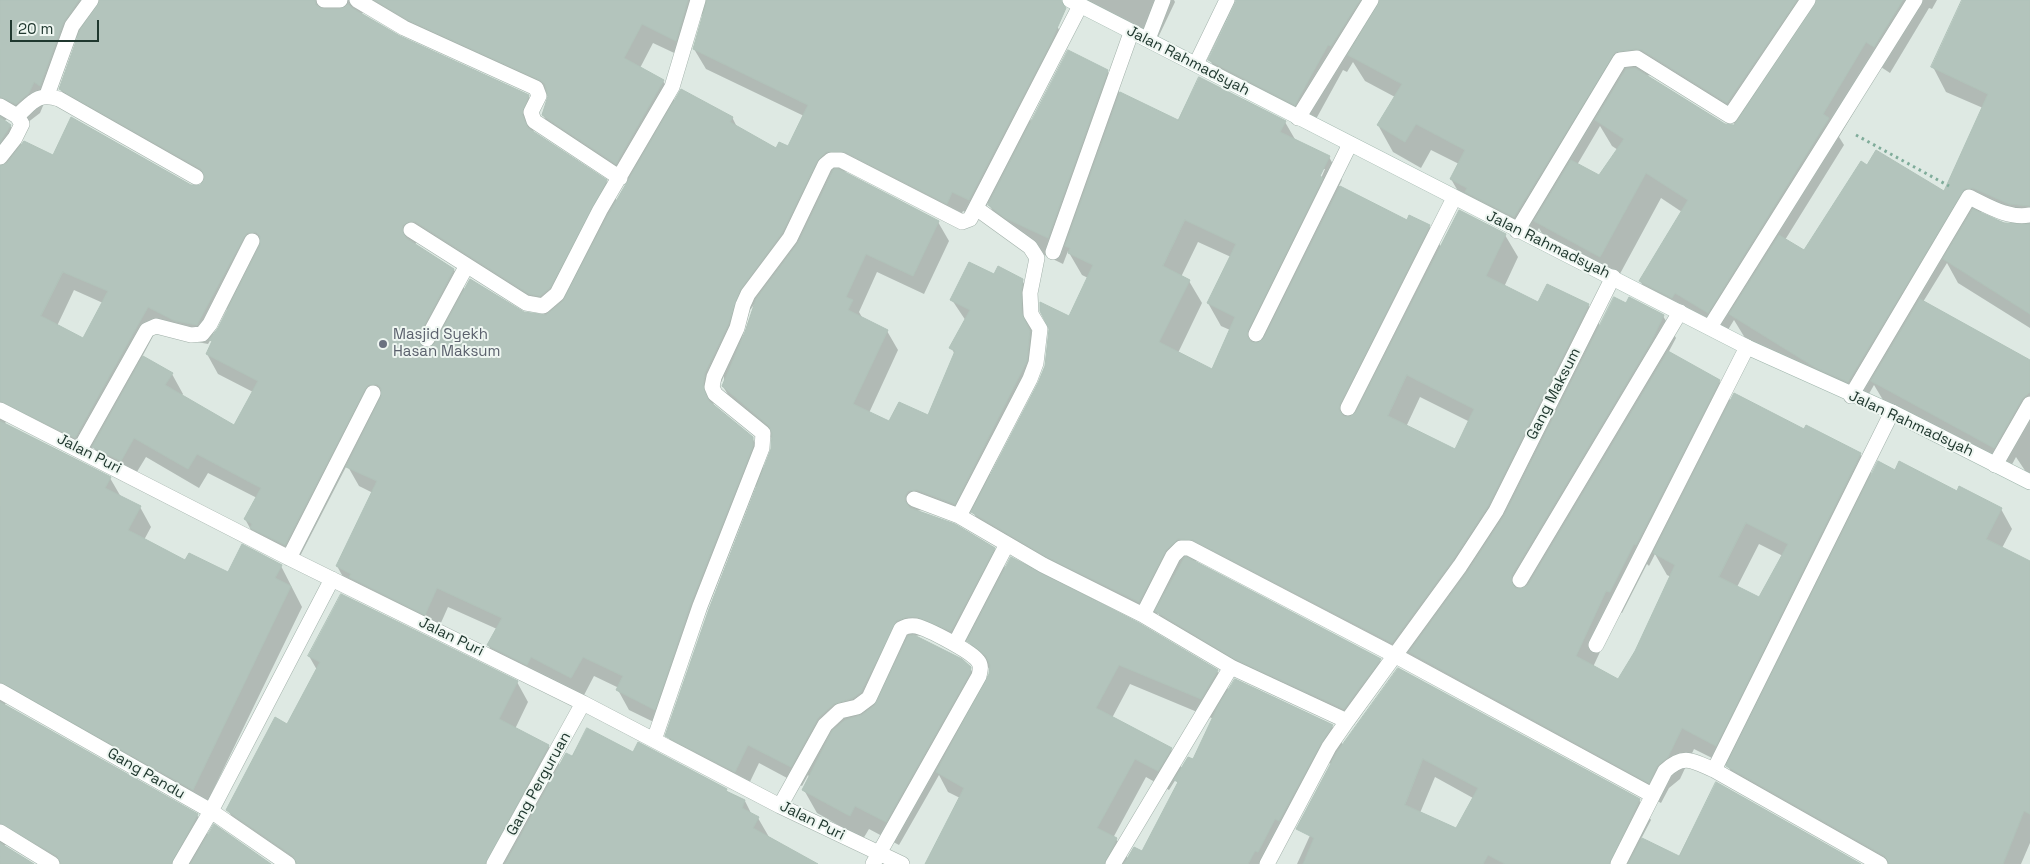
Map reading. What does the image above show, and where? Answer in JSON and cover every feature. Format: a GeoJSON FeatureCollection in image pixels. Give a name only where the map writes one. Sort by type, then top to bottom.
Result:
{"type":"FeatureCollection","features":[{"type":"Feature","properties":{"kind":"street"},"geometry":{"type":"LineString","coordinates":[[47,95],[72,26],[91,0]]}},
{"type":"Feature","properties":{"kind":"street"},"geometry":{"type":"LineString","coordinates":[[324,0],[340,0]]}},
{"type":"Feature","properties":{"kind":"street"},"geometry":{"type":"LineString","coordinates":[[357,0],[404,28],[536,88],[539,96],[531,112],[534,121],[620,178]]}},
{"type":"Feature","properties":{"kind":"street"},"geometry":{"type":"LineString","coordinates":[[411,230],[526,303],[537,307],[543,306],[557,294],[600,210],[672,87],[698,0]]}},
{"type":"Feature","properties":{"kind":"street"},"geometry":{"type":"LineString","coordinates":[[1148,39],[1163,0]]}},
{"type":"Feature","properties":{"kind":"street"},"geometry":{"type":"LineString","coordinates":[[1196,64],[1227,0]]}},
{"type":"Feature","properties":{"kind":"street"},"geometry":{"type":"LineString","coordinates":[[1298,118],[1371,0]]}},
{"type":"Feature","properties":{"kind":"street"},"geometry":{"type":"LineString","coordinates":[[1517,230],[1620,60],[1637,58],[1730,116],[1808,0]]}},
{"type":"Feature","properties":{"kind":"street"},"geometry":{"type":"LineString","coordinates":[[1710,327],[1915,0]]}},
{"type":"Feature","properties":{"kind":"street"},"geometry":{"type":"LineString","coordinates":[[654,740],[704,597],[762,448],[763,433],[715,394],[712,387],[714,377],[737,328],[748,294],[790,238],[825,165],[831,160],[840,160],[962,222],[970,219],[1076,3]]}},
{"type":"Feature","properties":{"kind":"street","name":"Jalan Rahmadsyah"},"geometry":{"type":"LineString","coordinates":[[1076,3],[1747,347],[1851,396],[1892,412],[2030,482]]}},
{"type":"Feature","properties":{"kind":"street"},"geometry":{"type":"LineString","coordinates":[[1053,252],[1131,32]]}},
{"type":"Feature","properties":{"kind":"street"},"geometry":{"type":"LineString","coordinates":[[17,116],[39,97],[47,95],[59,99],[196,176]]}},
{"type":"Feature","properties":{"kind":"street"},"geometry":{"type":"LineString","coordinates":[[0,106],[17,116],[22,124],[0,157]]}},
{"type":"Feature","properties":{"kind":"street"},"geometry":{"type":"LineString","coordinates":[[1256,334],[1350,144]]}},
{"type":"Feature","properties":{"kind":"street"},"geometry":{"type":"LineString","coordinates":[[1851,396],[1969,197],[2000,212],[2021,217],[2030,215]]}},
{"type":"Feature","properties":{"kind":"street"},"geometry":{"type":"LineString","coordinates":[[1348,408],[1454,198]]}},
{"type":"Feature","properties":{"kind":"street"},"geometry":{"type":"LineString","coordinates":[[959,516],[1030,379],[1036,363],[1040,329],[1031,314],[1030,292],[1037,258],[1030,247],[976,208]]}},
{"type":"Feature","properties":{"kind":"street"},"geometry":{"type":"LineString","coordinates":[[80,449],[147,330],[156,326],[191,334],[202,334],[210,324],[252,241]]}},
{"type":"Feature","properties":{"kind":"street"},"geometry":{"type":"LineString","coordinates":[[427,339],[466,266]]}},
{"type":"Feature","properties":{"kind":"street","name":"Gang Maksum"},"geometry":{"type":"LineString","coordinates":[[1267,864],[1316,772],[1346,721],[1460,566],[1496,511],[1613,277]]}},
{"type":"Feature","properties":{"kind":"street"},"geometry":{"type":"LineString","coordinates":[[1520,580],[1680,312]]}},
{"type":"Feature","properties":{"kind":"street"},"geometry":{"type":"LineString","coordinates":[[1596,645],[1747,347]]}},
{"type":"Feature","properties":{"kind":"street"},"geometry":{"type":"LineString","coordinates":[[289,558],[373,392]]}},
{"type":"Feature","properties":{"kind":"street"},"geometry":{"type":"LineString","coordinates":[[1994,465],[2030,404]]}},
{"type":"Feature","properties":{"kind":"street","name":"Jalan Puri"},"geometry":{"type":"LineString","coordinates":[[0,410],[80,449],[289,558],[583,703],[877,859],[902,864]]}},
{"type":"Feature","properties":{"kind":"street"},"geometry":{"type":"LineString","coordinates":[[1714,770],[1892,412]]}},
{"type":"Feature","properties":{"kind":"street"},"geometry":{"type":"LineString","coordinates":[[914,499],[959,516],[1007,544],[1142,615],[1231,666],[1346,721]]}},
{"type":"Feature","properties":{"kind":"street"},"geometry":{"type":"LineString","coordinates":[[955,644],[1007,544]]}},
{"type":"Feature","properties":{"kind":"street"},"geometry":{"type":"LineString","coordinates":[[1142,615],[1173,556],[1181,548],[1188,548],[1394,655],[1652,795]]}},
{"type":"Feature","properties":{"kind":"street"},"geometry":{"type":"LineString","coordinates":[[180,864],[211,811],[332,579]]}},
{"type":"Feature","properties":{"kind":"street"},"geometry":{"type":"LineString","coordinates":[[780,806],[825,725],[840,711],[857,707],[869,698],[901,629],[906,625],[916,626],[955,644],[978,661],[981,668],[979,676],[877,859]]}},
{"type":"Feature","properties":{"kind":"street"},"geometry":{"type":"LineString","coordinates":[[1113,864],[1231,666]]}},
{"type":"Feature","properties":{"kind":"street","name":"Gang Pandu"},"geometry":{"type":"LineString","coordinates":[[0,691],[211,811],[288,864]]}},
{"type":"Feature","properties":{"kind":"street","name":"Gang Perguruan"},"geometry":{"type":"LineString","coordinates":[[494,864],[583,703]]}},
{"type":"Feature","properties":{"kind":"street"},"geometry":{"type":"LineString","coordinates":[[1618,864],[1665,771],[1676,761],[1691,760],[1714,770],[1880,864]]}},
{"type":"Feature","properties":{"kind":"street"},"geometry":{"type":"LineString","coordinates":[[0,832],[52,864]]}},
{"type":"Feature","properties":{"kind":"path"},"geometry":{"type":"LineString","coordinates":[[1837,124],[1969,197]]}},
{"type":"Feature","properties":{"kind":"building"},"geometry":{"type":"Polygon","coordinates":[[[0,0],[79,0],[63,23],[40,86],[34,82],[29,93],[16,104],[0,97],[0,0]]]}},
{"type":"Feature","properties":{"kind":"building"},"geometry":{"type":"Polygon","coordinates":[[[100,0],[315,0],[316,5],[324,9],[340,9],[348,4],[400,36],[529,95],[522,114],[528,128],[607,180],[550,288],[540,296],[529,294],[416,222],[411,221],[403,225],[402,230],[406,238],[454,269],[419,335],[419,343],[427,348],[435,343],[470,279],[524,312],[546,315],[563,301],[608,215],[681,89],[733,117],[730,122],[776,148],[779,142],[788,146],[808,105],[693,49],[707,0],[1061,0],[1066,8],[1051,42],[969,200],[952,192],[947,204],[845,152],[826,152],[817,161],[782,233],[740,290],[728,325],[705,373],[703,386],[709,401],[753,437],[753,446],[691,603],[655,710],[616,690],[623,676],[583,657],[571,678],[531,657],[527,665],[487,645],[502,618],[437,588],[425,615],[349,577],[351,574],[336,566],[377,481],[346,467],[381,397],[381,388],[377,384],[368,385],[365,389],[285,545],[250,528],[252,524],[244,519],[261,488],[197,454],[188,469],[134,438],[121,461],[92,447],[143,356],[173,373],[165,385],[234,425],[258,381],[206,354],[212,341],[209,340],[218,328],[260,245],[260,236],[256,232],[247,233],[244,237],[197,325],[175,321],[148,307],[75,438],[0,401],[0,166],[7,163],[24,141],[53,155],[71,117],[191,185],[200,185],[205,177],[201,169],[59,89],[80,30],[100,0]],[[63,272],[41,316],[83,338],[108,291],[63,272]]]}},
{"type":"Feature","properties":{"kind":"building"},"geometry":{"type":"Polygon","coordinates":[[[375,0],[688,0],[676,41],[642,24],[624,58],[664,80],[616,164],[542,115],[548,96],[545,84],[540,80],[408,20],[375,0]]]}},
{"type":"Feature","properties":{"kind":"building"},"geometry":{"type":"Polygon","coordinates":[[[1236,0],[1360,0],[1331,46],[1328,45],[1295,105],[1208,60],[1236,0]]]}},
{"type":"Feature","properties":{"kind":"building"},"geometry":{"type":"Polygon","coordinates":[[[1380,0],[1797,0],[1727,103],[1642,50],[1615,52],[1514,217],[1465,192],[1467,188],[1450,179],[1465,150],[1416,124],[1405,142],[1377,125],[1402,84],[1348,55],[1380,0]]]}},
{"type":"Feature","properties":{"kind":"building"},"geometry":{"type":"Polygon","coordinates":[[[1817,0],[1903,0],[1874,47],[1866,42],[1823,114],[1829,118],[1708,313],[1675,293],[1672,298],[1639,281],[1688,200],[1646,173],[1600,257],[1534,221],[1571,160],[1599,175],[1624,139],[1595,120],[1626,69],[1635,68],[1725,124],[1734,125],[1817,0]]]}},
{"type":"Feature","properties":{"kind":"building"},"geometry":{"type":"Polygon","coordinates":[[[1962,0],[2030,0],[2030,206],[2009,204],[1973,188],[1964,189],[1848,382],[1816,368],[1729,314],[1779,235],[1804,250],[1861,161],[1867,165],[1876,150],[1944,191],[1988,94],[1931,67],[1962,0]]]}},
{"type":"Feature","properties":{"kind":"building"},"geometry":{"type":"Polygon","coordinates":[[[1068,50],[1108,70],[1048,238],[1005,218],[988,205],[1068,50]]]}},
{"type":"Feature","properties":{"kind":"building"},"geometry":{"type":"Polygon","coordinates":[[[1199,77],[1286,121],[1280,132],[1330,156],[1320,176],[1323,178],[1248,330],[1247,335],[1251,342],[1257,343],[1264,338],[1340,186],[1407,220],[1409,215],[1430,225],[1340,404],[1339,409],[1343,416],[1349,417],[1356,412],[1459,210],[1506,234],[1486,276],[1538,302],[1547,284],[1589,304],[1488,506],[1452,561],[1392,643],[1193,540],[1178,539],[1166,550],[1139,602],[1047,557],[971,512],[1045,366],[1049,329],[1040,311],[1040,302],[1069,316],[1093,265],[1068,253],[1070,248],[1065,246],[1120,92],[1178,120],[1199,77]],[[1185,220],[1163,266],[1190,280],[1159,342],[1212,369],[1235,317],[1207,303],[1236,244],[1185,220]],[[1407,375],[1388,416],[1455,449],[1474,409],[1407,375]]]}},
{"type":"Feature","properties":{"kind":"building"},"geometry":{"type":"Polygon","coordinates":[[[0,117],[11,125],[0,142],[0,117]]]}},
{"type":"Feature","properties":{"kind":"building"},"geometry":{"type":"Polygon","coordinates":[[[834,169],[839,169],[939,221],[913,276],[866,254],[846,297],[853,300],[848,310],[888,330],[853,404],[889,421],[899,402],[928,415],[955,351],[949,348],[970,310],[950,300],[969,262],[994,274],[998,266],[1023,279],[1021,293],[1022,314],[1030,331],[1027,361],[955,504],[917,490],[908,491],[905,496],[905,501],[910,508],[955,524],[995,548],[951,631],[917,617],[907,617],[896,621],[861,692],[853,698],[834,704],[818,718],[791,767],[748,745],[735,772],[665,736],[709,609],[771,449],[772,433],[769,426],[722,386],[745,332],[756,299],[798,243],[834,169]]]}},
{"type":"Feature","properties":{"kind":"building"},"geometry":{"type":"Polygon","coordinates":[[[1973,209],[2004,223],[2030,224],[2030,314],[1943,259],[1973,209]]]}},
{"type":"Feature","properties":{"kind":"building"},"geometry":{"type":"Polygon","coordinates":[[[1614,297],[1626,303],[1629,297],[1664,315],[1651,342],[1512,575],[1511,580],[1515,588],[1520,589],[1528,585],[1668,351],[1720,380],[1636,545],[1634,544],[1610,592],[1606,591],[1576,656],[1618,679],[1635,651],[1675,565],[1653,553],[1734,393],[1804,429],[1806,425],[1861,453],[1716,746],[1682,728],[1668,757],[1657,766],[1649,783],[1409,652],[1468,571],[1504,516],[1614,297]],[[1746,523],[1719,577],[1759,597],[1788,544],[1746,523]]]}},
{"type":"Feature","properties":{"kind":"building"},"geometry":{"type":"Polygon","coordinates":[[[1920,299],[2030,360],[2030,392],[2022,399],[1994,448],[1871,381],[1920,299]]]}},
{"type":"Feature","properties":{"kind":"building"},"geometry":{"type":"Polygon","coordinates":[[[0,421],[111,477],[105,488],[141,506],[128,530],[185,560],[189,553],[228,572],[242,544],[282,565],[275,578],[291,586],[193,790],[0,682],[0,421]]]}},
{"type":"Feature","properties":{"kind":"building"},"geometry":{"type":"Polygon","coordinates":[[[1878,461],[1895,470],[1899,461],[1957,491],[1959,486],[2002,508],[1986,539],[2030,561],[2030,814],[2024,811],[2003,864],[1889,864],[1885,856],[1726,766],[1878,461]]]}},
{"type":"Feature","properties":{"kind":"building"},"geometry":{"type":"Polygon","coordinates":[[[1011,557],[1139,623],[1218,670],[1201,699],[1119,665],[1096,708],[1172,748],[1158,771],[1135,759],[1097,828],[1117,838],[1104,864],[925,864],[964,788],[936,772],[989,674],[990,665],[986,656],[967,641],[1011,557]]]}},
{"type":"Feature","properties":{"kind":"building"},"geometry":{"type":"Polygon","coordinates":[[[1185,557],[1381,659],[1344,709],[1235,659],[1155,611],[1185,557]]]}},
{"type":"Feature","properties":{"kind":"building"},"geometry":{"type":"Polygon","coordinates":[[[341,594],[518,681],[499,719],[549,745],[485,864],[297,864],[293,856],[226,810],[275,717],[287,724],[320,662],[308,656],[341,594]]]}},
{"type":"Feature","properties":{"kind":"building"},"geometry":{"type":"Polygon","coordinates":[[[914,635],[962,659],[971,667],[970,673],[886,822],[855,806],[850,816],[802,790],[832,731],[845,720],[862,715],[875,705],[908,636],[914,635]]]}},
{"type":"Feature","properties":{"kind":"building"},"geometry":{"type":"Polygon","coordinates":[[[1398,668],[1640,799],[1609,864],[1505,864],[1488,855],[1483,864],[1303,864],[1314,838],[1296,829],[1337,752],[1398,668]],[[1423,759],[1405,805],[1456,828],[1478,788],[1423,759]]]}},
{"type":"Feature","properties":{"kind":"building"},"geometry":{"type":"Polygon","coordinates":[[[1235,679],[1333,725],[1321,743],[1279,821],[1275,819],[1258,852],[1255,851],[1248,864],[1124,864],[1134,847],[1142,851],[1178,782],[1174,780],[1188,757],[1193,759],[1218,706],[1235,679]]]}},
{"type":"Feature","properties":{"kind":"building"},"geometry":{"type":"Polygon","coordinates":[[[0,702],[198,814],[171,864],[61,864],[57,856],[0,823],[0,702]]]}},
{"type":"Feature","properties":{"kind":"building"},"geometry":{"type":"Polygon","coordinates":[[[587,728],[633,752],[638,742],[727,789],[726,791],[745,800],[742,808],[759,817],[753,828],[818,864],[505,864],[566,753],[572,756],[587,728]]]}},
{"type":"Feature","properties":{"kind":"building"},"geometry":{"type":"Polygon","coordinates":[[[1716,782],[1861,864],[1628,864],[1642,838],[1679,856],[1716,782]]]}},
{"type":"Feature","properties":{"kind":"building"},"geometry":{"type":"Polygon","coordinates":[[[214,824],[271,864],[191,864],[214,824]]]}},
{"type":"Feature","properties":{"kind":"building"},"geometry":{"type":"Polygon","coordinates":[[[0,843],[34,864],[0,864],[0,843]]]}},
{"type":"Feature","properties":{"kind":"place","name":"Masjid Syekh Hasan Maksum"},"geometry":{"type":"Point","coordinates":[383,344]}}]}
